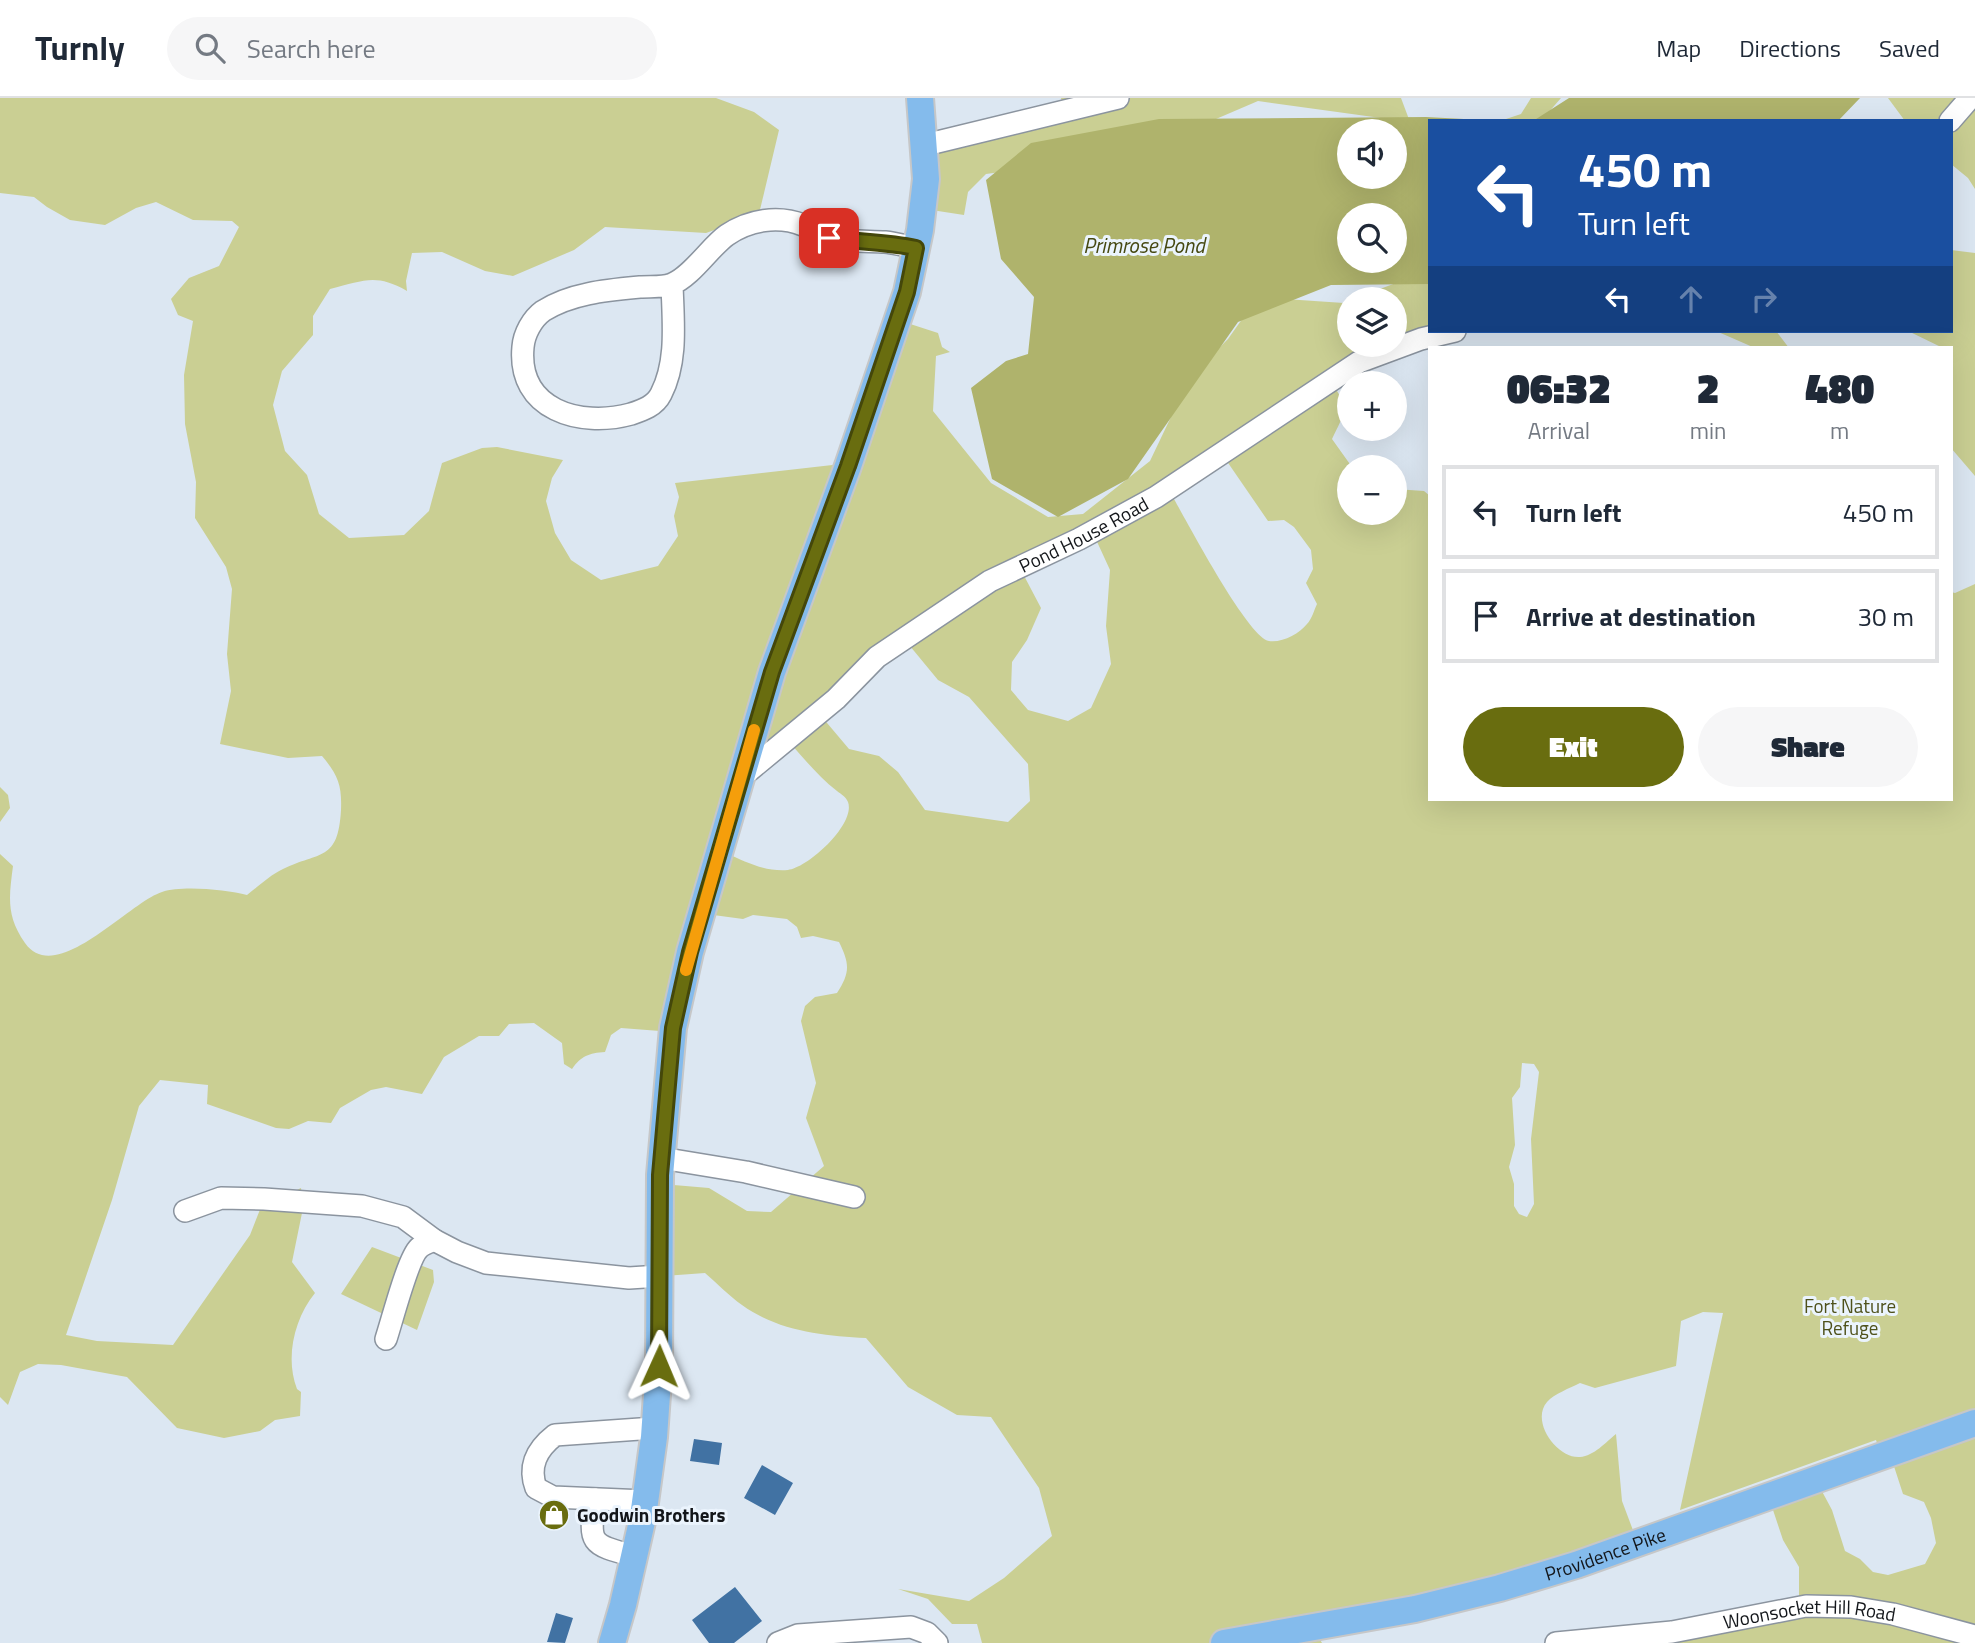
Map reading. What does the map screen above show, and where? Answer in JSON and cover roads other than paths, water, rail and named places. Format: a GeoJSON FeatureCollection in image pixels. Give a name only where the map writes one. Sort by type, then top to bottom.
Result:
{"type":"FeatureCollection","features":[{"type":"Feature","properties":{"kind":"main road"},"geometry":{"type":"LineString","coordinates":[[612,1643],[645,1501],[654,1428],[659,1366],[661,1158],[673,1028],[690,952],[772,672],[848,466],[907,292],[926,179],[920,98]]}},
{"type":"Feature","properties":{"kind":"main road","name":"Providence Pike"},"geometry":{"type":"LineString","coordinates":[[1224,1643],[1316,1636],[1500,1588],[1551,1573],[1975,1423]]}},
{"type":"Feature","properties":{"kind":"street"},"geometry":{"type":"LineString","coordinates":[[925,145],[1118,98]]}},
{"type":"Feature","properties":{"kind":"street"},"geometry":{"type":"LineString","coordinates":[[1952,119],[1970,98]]}},
{"type":"Feature","properties":{"kind":"street"},"geometry":{"type":"LineString","coordinates":[[672,284],[671,370],[660,397],[646,409],[596,419],[564,414],[544,403],[531,388],[522,363],[524,338],[531,323],[541,312],[579,296],[672,284],[706,257],[724,236],[756,222],[780,219],[799,224],[829,238],[853,242],[888,242],[916,248]]}},
{"type":"Feature","properties":{"kind":"street","name":"Pond House Road"},"geometry":{"type":"LineString","coordinates":[[739,779],[836,699],[877,657],[990,581],[1079,539],[1156,497],[1359,362],[1421,339],[1446,333]]}},
{"type":"Feature","properties":{"kind":"street"},"geometry":{"type":"LineString","coordinates":[[661,1158],[746,1172],[854,1197]]}},
{"type":"Feature","properties":{"kind":"street"},"geometry":{"type":"LineString","coordinates":[[185,1210],[221,1198],[362,1206],[403,1217],[434,1240],[486,1263],[629,1278],[660,1276]]}},
{"type":"Feature","properties":{"kind":"street"},"geometry":{"type":"LineString","coordinates":[[386,1339],[401,1287],[418,1248],[434,1240]]}},
{"type":"Feature","properties":{"kind":"street"},"geometry":{"type":"LineString","coordinates":[[645,1501],[553,1497],[536,1488],[532,1476],[534,1459],[555,1435],[654,1428]]}},
{"type":"Feature","properties":{"kind":"street"},"geometry":{"type":"LineString","coordinates":[[595,1499],[591,1532],[596,1542],[607,1549],[634,1556]]}},
{"type":"Feature","properties":{"kind":"street","name":"Woonsocket Hill Road"},"geometry":{"type":"LineString","coordinates":[[1556,1643],[1672,1632],[1806,1606],[1851,1607],[1894,1614],[1975,1636]]}},
{"type":"Feature","properties":{"kind":"street"},"geometry":{"type":"LineString","coordinates":[[778,1643],[798,1635],[911,1627],[927,1633],[937,1643]]}},
{"type":"Feature","properties":{"kind":"water"},"geometry":{"type":"Polygon","coordinates":[[[1569,98],[1860,98],[1840,119],[1536,119],[1569,98]]]}},
{"type":"Feature","properties":{"kind":"water","name":"Primrose Pond"},"geometry":{"type":"Polygon","coordinates":[[[1426,117],[1464,119],[1428,119],[1428,284],[1331,285],[1238,322],[1128,479],[1058,517],[992,479],[971,388],[1006,361],[1028,354],[1034,297],[1001,259],[986,180],[1031,143],[1159,119],[1426,117]]]}},
{"type":"Feature","properties":{"kind":"place","name":"Goodwin Brothers"},"geometry":{"type":"Point","coordinates":[554,1515]}},
{"type":"Feature","properties":{"kind":"park label","name":"Fort Nature Refuge"},"geometry":{"type":"Point","coordinates":[1850,1317]}}]}
